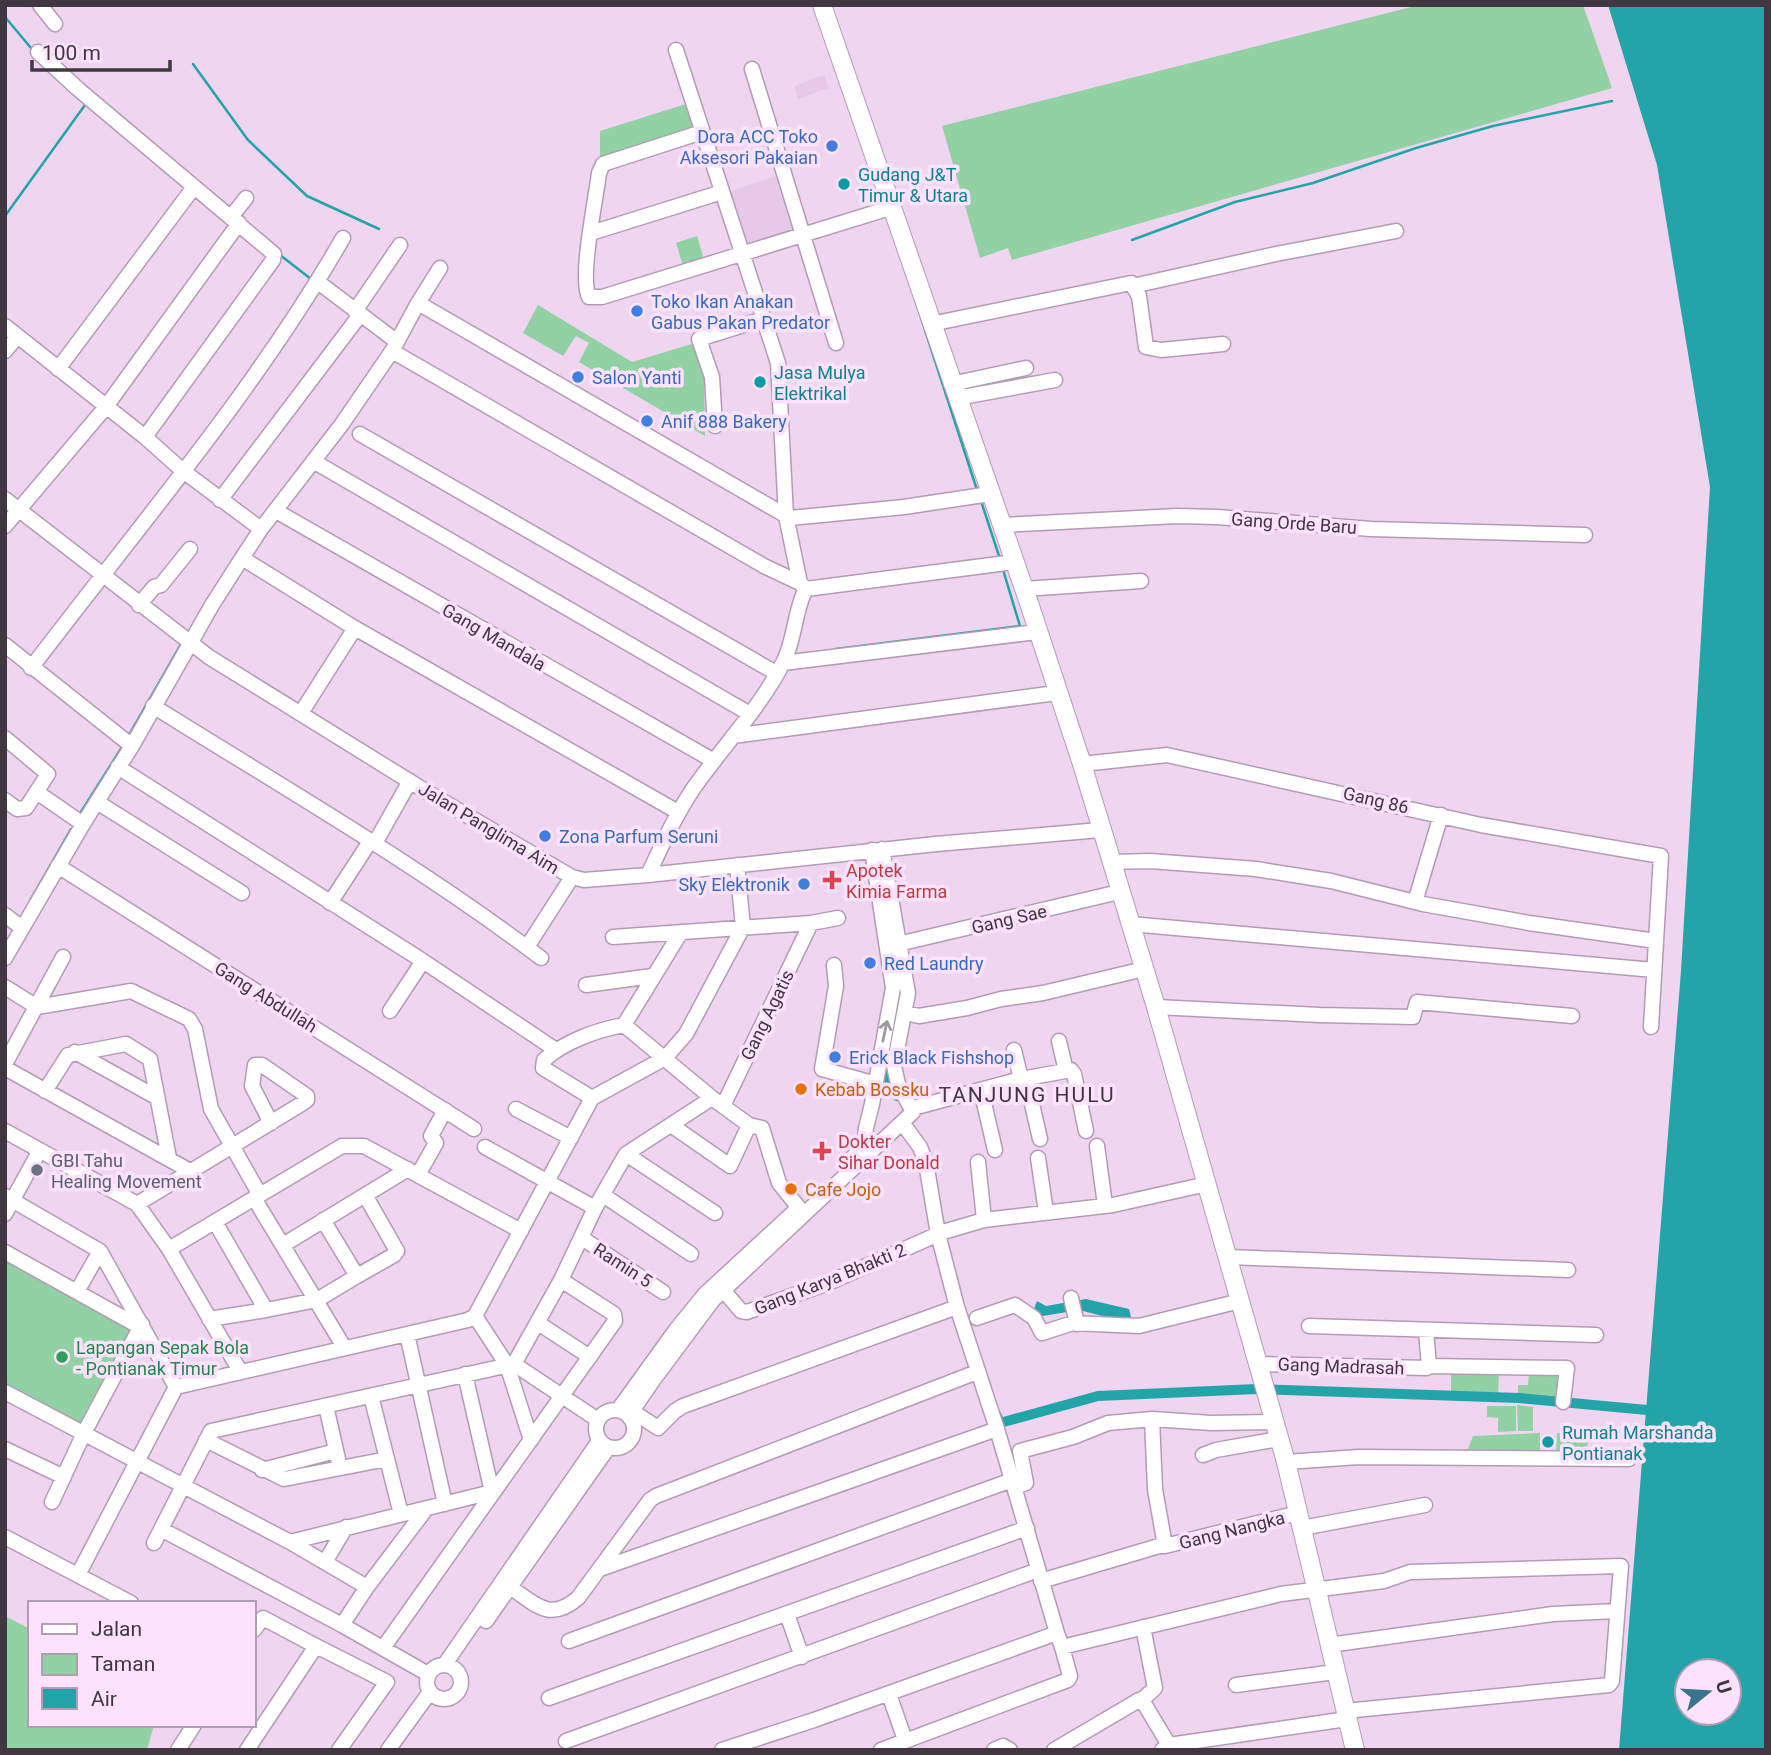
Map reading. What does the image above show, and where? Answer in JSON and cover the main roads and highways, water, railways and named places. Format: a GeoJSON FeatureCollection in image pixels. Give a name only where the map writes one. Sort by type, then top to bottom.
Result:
{"type":"FeatureCollection","features":[{"type":"Feature","properties":{"kind":"main road"},"geometry":{"type":"LineString","coordinates":[[822,5],[1024,589],[1056,693],[1086,763],[1100,830],[1156,1007],[1286,1462],[1355,1750]]}},
{"type":"Feature","properties":{"kind":"water"},"geometry":{"type":"Polygon","coordinates":[[[1608,5],[1766,5],[1766,1750],[1619,1750],[1681,971],[1710,487],[1657,165],[1608,5]]]}},
{"type":"Feature","properties":{"kind":"water"},"geometry":{"type":"Polygon","coordinates":[[[1086,1299],[1129,1309],[1131,1317],[1118,1320],[1079,1310],[1043,1316],[1034,1309],[1037,1301],[1046,1306],[1086,1299]]]}},
{"type":"Feature","properties":{"kind":"waterway"},"geometry":{"type":"LineString","coordinates":[[5,17],[31,48]]}},
{"type":"Feature","properties":{"kind":"waterway"},"geometry":{"type":"LineString","coordinates":[[193,64],[248,140],[307,196],[379,229]]}},
{"type":"Feature","properties":{"kind":"waterway"},"geometry":{"type":"LineString","coordinates":[[1132,240],[1235,202],[1313,183],[1416,148],[1493,126],[1612,101]]}},
{"type":"Feature","properties":{"kind":"waterway"},"geometry":{"type":"LineString","coordinates":[[5,216],[85,105]]}},
{"type":"Feature","properties":{"kind":"waterway"},"geometry":{"type":"LineString","coordinates":[[280,255],[311,279]]}},
{"type":"Feature","properties":{"kind":"waterway"},"geometry":{"type":"LineString","coordinates":[[913,293],[977,490]]}},
{"type":"Feature","properties":{"kind":"waterway"},"geometry":{"type":"LineString","coordinates":[[982,504],[1000,559]]}},
{"type":"Feature","properties":{"kind":"waterway"},"geometry":{"type":"LineString","coordinates":[[836,649],[1020,626],[1004,573]]}},
{"type":"Feature","properties":{"kind":"waterway"},"geometry":{"type":"LineString","coordinates":[[129,735],[181,644]]}},
{"type":"Feature","properties":{"kind":"waterway"},"geometry":{"type":"LineString","coordinates":[[81,812],[122,747]]}},
{"type":"Feature","properties":{"kind":"waterway"},"geometry":{"type":"LineString","coordinates":[[31,899],[71,829]]}},
{"type":"Feature","properties":{"kind":"waterway"},"geometry":{"type":"LineString","coordinates":[[892,1034],[885,1071],[897,1096]]}},
{"type":"Feature","properties":{"kind":"waterway"},"geometry":{"type":"LineString","coordinates":[[997,1416],[1000,1423],[1098,1396],[1257,1389],[1519,1398],[1647,1410]]}},
{"type":"Feature","properties":{"kind":"place","name":"Dora ACC Toko Aksesori Pakaian"},"geometry":{"type":"Point","coordinates":[832,146]}},
{"type":"Feature","properties":{"kind":"place","name":"Gudang J&T Timur & Utara"},"geometry":{"type":"Point","coordinates":[844,184]}},
{"type":"Feature","properties":{"kind":"place","name":"Toko Ikan Anakan Gabus Pakan Predator"},"geometry":{"type":"Point","coordinates":[637,311]}},
{"type":"Feature","properties":{"kind":"place","name":"Salon Yanti"},"geometry":{"type":"Point","coordinates":[578,377]}},
{"type":"Feature","properties":{"kind":"place","name":"Jasa Mulya Elektrikal"},"geometry":{"type":"Point","coordinates":[760,382]}},
{"type":"Feature","properties":{"kind":"place","name":"Anif 888 Bakery"},"geometry":{"type":"Point","coordinates":[647,421]}},
{"type":"Feature","properties":{"kind":"place","name":"Zona Parfum Seruni"},"geometry":{"type":"Point","coordinates":[545,836]}},
{"type":"Feature","properties":{"kind":"place","name":"Apotek Kimia Farma"},"geometry":{"type":"Point","coordinates":[832,880]}},
{"type":"Feature","properties":{"kind":"place","name":"Sky Elektronik"},"geometry":{"type":"Point","coordinates":[804,884]}},
{"type":"Feature","properties":{"kind":"place","name":"Red Laundry"},"geometry":{"type":"Point","coordinates":[870,963]}},
{"type":"Feature","properties":{"kind":"place","name":"Erick Black Fishshop"},"geometry":{"type":"Point","coordinates":[835,1057]}},
{"type":"Feature","properties":{"kind":"place","name":"Kebab Bossku"},"geometry":{"type":"Point","coordinates":[801,1089]}},
{"type":"Feature","properties":{"kind":"place","name":"Dokter Sihar Donald"},"geometry":{"type":"Point","coordinates":[822,1151]}},
{"type":"Feature","properties":{"kind":"place","name":"GBI Tahu Healing Movement"},"geometry":{"type":"Point","coordinates":[37,1170]}},
{"type":"Feature","properties":{"kind":"place","name":"Cafe Jojo"},"geometry":{"type":"Point","coordinates":[791,1189]}},
{"type":"Feature","properties":{"kind":"place","name":"Lapangan Sepak Bola - Pontianak Timur"},"geometry":{"type":"Point","coordinates":[62,1357]}},
{"type":"Feature","properties":{"kind":"place","name":"Rumah Marshanda Pontianak"},"geometry":{"type":"Point","coordinates":[1548,1442]}},
{"type":"Feature","properties":{"kind":"district","name":"TANJUNG HULU"},"geometry":{"type":"Point","coordinates":[1027,1095]}}]}
